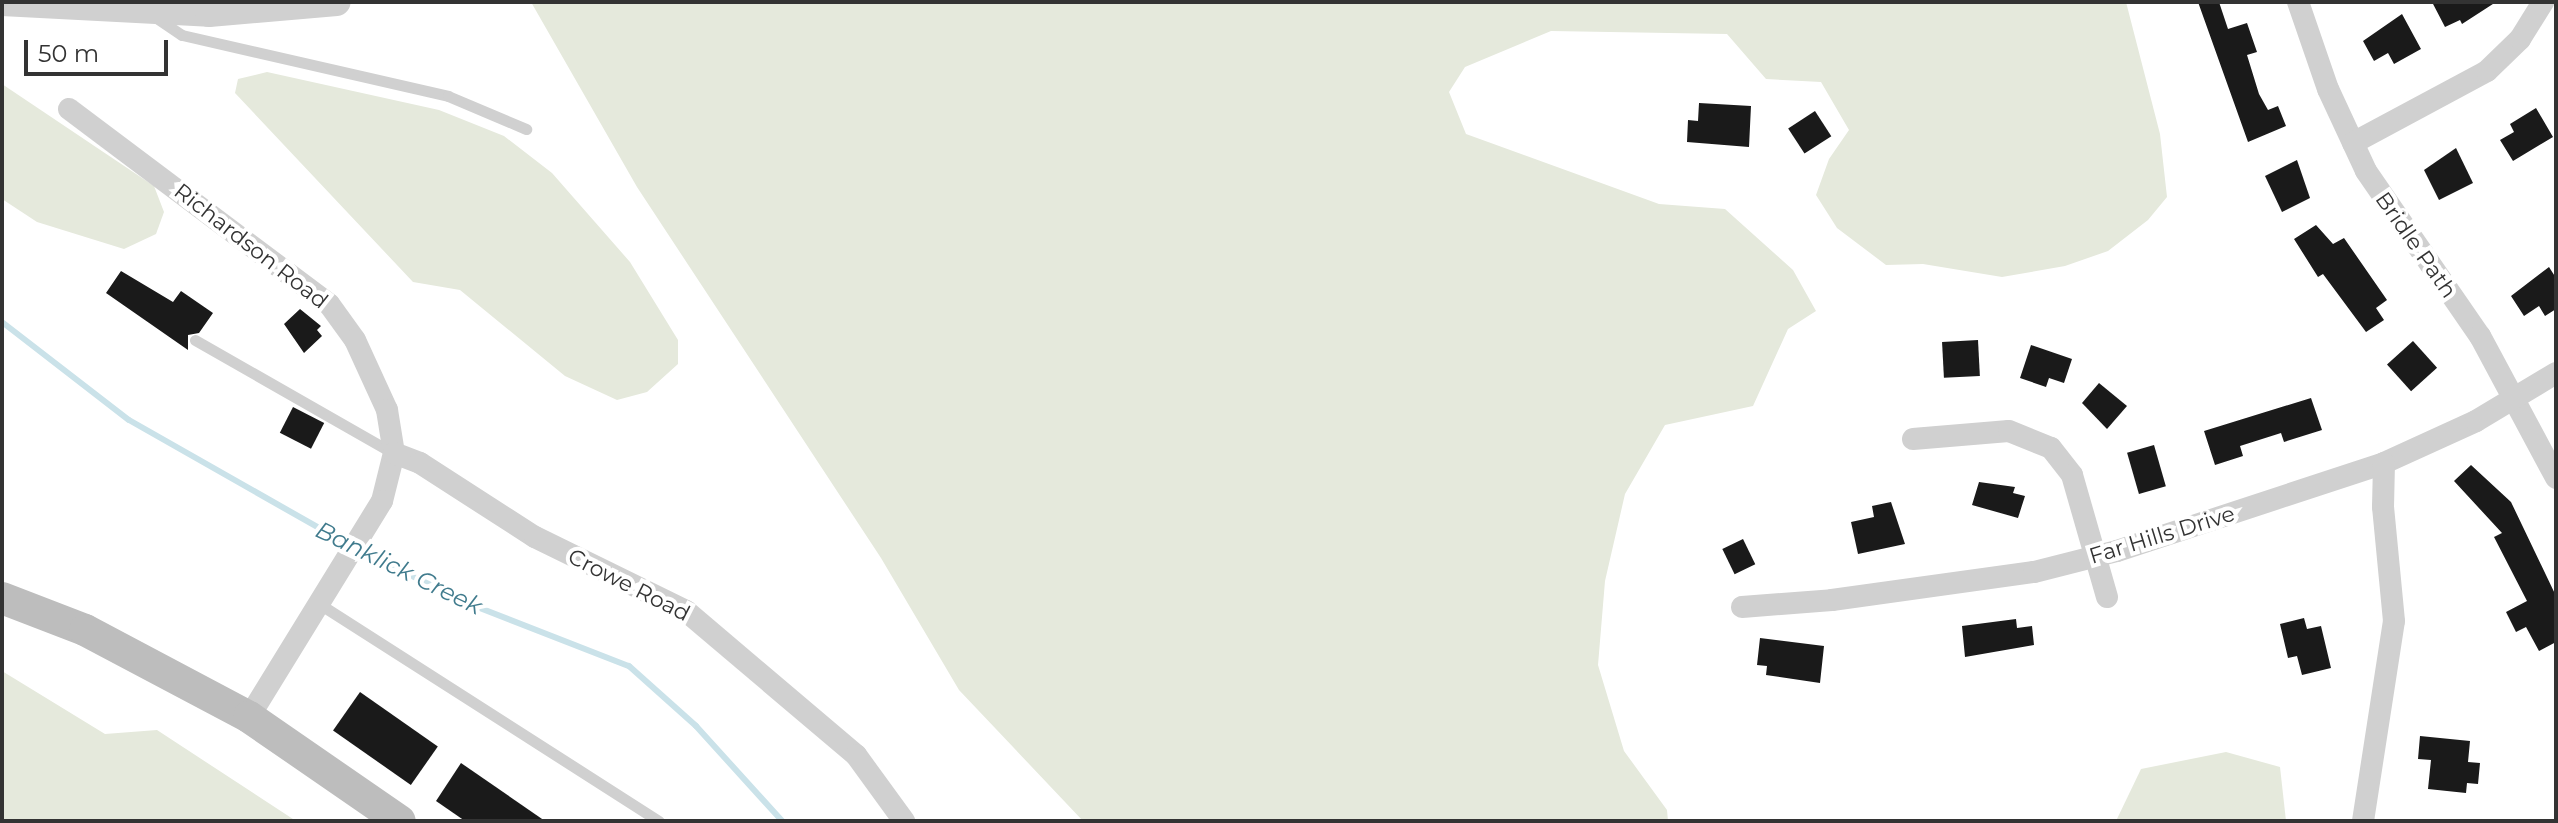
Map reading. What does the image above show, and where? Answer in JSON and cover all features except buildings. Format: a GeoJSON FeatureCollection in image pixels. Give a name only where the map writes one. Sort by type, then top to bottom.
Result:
{"type":"FeatureCollection","features":[{"type":"Feature","properties":{"kind":"main road"},"geometry":{"type":"LineString","coordinates":[[2,598],[85,630],[249,717],[400,821]]}},
{"type":"Feature","properties":{"kind":"street"},"geometry":{"type":"LineString","coordinates":[[2,2],[148,11],[266,11],[337,2]]}},
{"type":"Feature","properties":{"kind":"street","name":"Bridle Path"},"geometry":{"type":"LineString","coordinates":[[2298,2],[2353,143],[2394,217],[2480,336],[2556,478]]}},
{"type":"Feature","properties":{"kind":"street"},"geometry":{"type":"LineString","coordinates":[[2353,143],[2487,71],[2520,39],[2543,2]]}},
{"type":"Feature","properties":{"kind":"street","name":"Richardson Road"},"geometry":{"type":"LineString","coordinates":[[69,109],[329,304],[370,368],[387,410],[394,453],[382,501],[321,605],[249,717]]}},
{"type":"Feature","properties":{"kind":"street","name":"Far Hills Drive"},"geometry":{"type":"LineString","coordinates":[[1742,607],[1832,600],[2034,572],[2098,555],[2384,463],[2515,400],[2556,373]]}},
{"type":"Feature","properties":{"kind":"street"},"geometry":{"type":"LineString","coordinates":[[1913,439],[1989,430],[2041,441],[2072,475],[2098,555],[2107,597]]}},
{"type":"Feature","properties":{"kind":"street","name":"Crowe Road"},"geometry":{"type":"LineString","coordinates":[[394,453],[420,463],[535,537],[686,611],[856,755],[904,821]]}},
{"type":"Feature","properties":{"kind":"street"},"geometry":{"type":"LineString","coordinates":[[2363,821],[2394,621],[2383,507],[2384,463]]}},
{"type":"Feature","properties":{"kind":"lane"},"geometry":{"type":"LineString","coordinates":[[148,11],[182,35],[448,96],[526,129]]}},
{"type":"Feature","properties":{"kind":"lane"},"geometry":{"type":"LineString","coordinates":[[195,340],[394,453]]}},
{"type":"Feature","properties":{"kind":"lane"},"geometry":{"type":"LineString","coordinates":[[321,605],[659,821]]}},
{"type":"Feature","properties":{"kind":"shaded area"},"geometry":{"type":"Polygon","coordinates":[[[531,2],[2126,2],[2160,134],[2167,197],[2148,220],[2108,251],[2065,266],[2002,277],[1923,264],[1886,265],[1837,228],[1816,195],[1829,159],[1849,130],[1821,82],[1766,79],[1727,34],[1551,31],[1465,67],[1449,92],[1466,134],[1659,204],[1725,209],[1793,270],[1816,311],[1788,329],[1753,406],[1665,425],[1625,494],[1605,581],[1598,665],[1624,751],[1667,810],[1668,821],[1083,821],[959,690],[881,558],[637,187],[531,2]]]}},
{"type":"Feature","properties":{"kind":"shaded area"},"geometry":{"type":"Polygon","coordinates":[[[267,72],[439,110],[504,136],[552,173],[630,262],[678,340],[678,364],[647,392],[617,400],[565,376],[460,290],[413,282],[235,93],[238,79],[267,72]]]}},
{"type":"Feature","properties":{"kind":"shaded area"},"geometry":{"type":"Polygon","coordinates":[[[2,84],[154,186],[164,212],[156,234],[124,249],[37,222],[2,199],[2,84]]]}},
{"type":"Feature","properties":{"kind":"shaded area"},"geometry":{"type":"Polygon","coordinates":[[[2,671],[105,734],[157,730],[296,821],[2,821],[2,671]]]}},
{"type":"Feature","properties":{"kind":"shaded area"},"geometry":{"type":"Polygon","coordinates":[[[2226,752],[2280,767],[2286,821],[2116,821],[2141,769],[2226,752]]]}},
{"type":"Feature","properties":{"kind":"waterway","name":"Banklick Creek"},"geometry":{"type":"LineString","coordinates":[[2,322],[129,420],[349,545]]}},
{"type":"Feature","properties":{"kind":"waterway","name":"Banklick Creek"},"geometry":{"type":"LineString","coordinates":[[359,550],[467,603],[629,666],[696,726],[782,821]]}}]}
